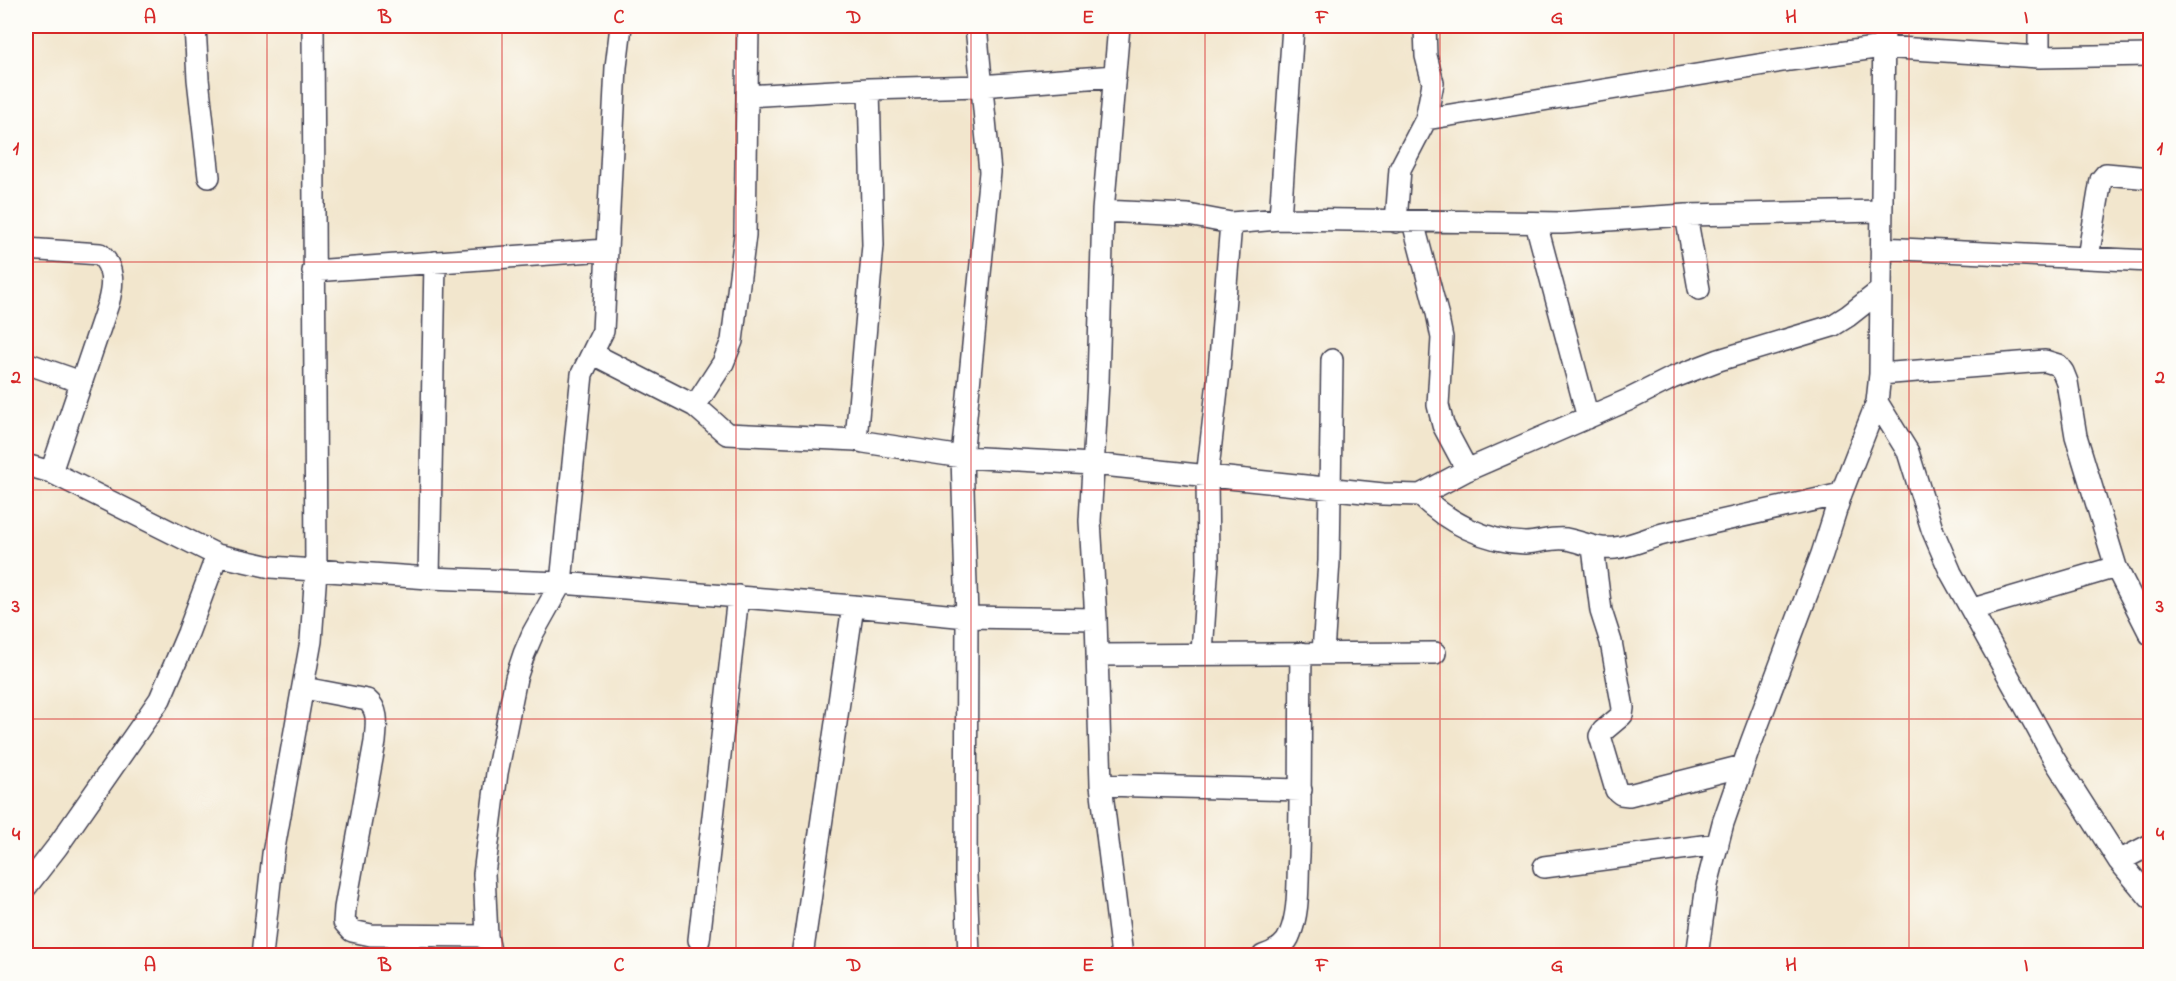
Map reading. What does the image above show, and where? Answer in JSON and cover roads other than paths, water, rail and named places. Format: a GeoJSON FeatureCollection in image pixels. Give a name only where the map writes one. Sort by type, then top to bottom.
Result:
{"type":"FeatureCollection","features":[{"type":"Feature","properties":{"kind":"street"},"geometry":{"type":"LineString","coordinates":[[195,26],[209,177]]}},
{"type":"Feature","properties":{"kind":"street"},"geometry":{"type":"LineString","coordinates":[[262,956],[273,854],[311,641],[316,571],[313,26]]}},
{"type":"Feature","properties":{"kind":"street"},"geometry":{"type":"LineString","coordinates":[[304,688],[367,700],[374,706],[377,714],[375,742],[344,922],[352,931],[371,935],[489,946],[484,874],[505,731],[516,678],[524,654],[561,583],[582,374],[603,331],[616,67],[621,26]]}},
{"type":"Feature","properties":{"kind":"street"},"geometry":{"type":"LineString","coordinates":[[695,406],[723,363],[732,341],[745,235],[748,26]]}},
{"type":"Feature","properties":{"kind":"street"},"geometry":{"type":"LineString","coordinates":[[969,956],[966,876],[967,617],[962,457],[990,172],[976,26]]}},
{"type":"Feature","properties":{"kind":"street"},"geometry":{"type":"LineString","coordinates":[[1119,26],[1103,211],[1090,521],[1096,619],[1101,785],[1122,956]]}},
{"type":"Feature","properties":{"kind":"street"},"geometry":{"type":"LineString","coordinates":[[1280,219],[1293,26]]}},
{"type":"Feature","properties":{"kind":"street"},"geometry":{"type":"LineString","coordinates":[[1425,26],[1426,56],[1433,82],[1426,119],[1400,169],[1405,222],[1437,313],[1442,338],[1438,405],[1443,425],[1467,470]]}},
{"type":"Feature","properties":{"kind":"street"},"geometry":{"type":"LineString","coordinates":[[1697,956],[1707,885],[1723,823],[1822,554],[1840,494],[1877,402],[1880,374],[1884,26]]}},
{"type":"Feature","properties":{"kind":"street"},"geometry":{"type":"LineString","coordinates":[[2039,26],[2039,57]]}},
{"type":"Feature","properties":{"kind":"street"},"geometry":{"type":"LineString","coordinates":[[1426,119],[1882,47],[2039,57],[2151,56]]}},
{"type":"Feature","properties":{"kind":"street"},"geometry":{"type":"LineString","coordinates":[[747,96],[980,86],[1115,76]]}},
{"type":"Feature","properties":{"kind":"street"},"geometry":{"type":"LineString","coordinates":[[856,440],[873,245],[869,89]]}},
{"type":"Feature","properties":{"kind":"street"},"geometry":{"type":"LineString","coordinates":[[2088,257],[2101,180],[2106,174],[2151,178]]}},
{"type":"Feature","properties":{"kind":"street"},"geometry":{"type":"LineString","coordinates":[[1103,211],[1188,215],[1230,223],[1280,219],[1536,223],[1686,215],[1881,211]]}},
{"type":"Feature","properties":{"kind":"street"},"geometry":{"type":"LineString","coordinates":[[1686,215],[1700,289]]}},
{"type":"Feature","properties":{"kind":"street"},"geometry":{"type":"LineString","coordinates":[[1202,653],[1208,562],[1207,478],[1219,372],[1230,223]]}},
{"type":"Feature","properties":{"kind":"street"},"geometry":{"type":"LineString","coordinates":[[1536,223],[1588,418]]}},
{"type":"Feature","properties":{"kind":"street"},"geometry":{"type":"LineString","coordinates":[[1881,248],[2151,261]]}},
{"type":"Feature","properties":{"kind":"street"},"geometry":{"type":"LineString","coordinates":[[26,249],[100,254],[106,259],[113,279],[111,292],[51,472]]}},
{"type":"Feature","properties":{"kind":"street"},"geometry":{"type":"LineString","coordinates":[[313,271],[606,250]]}},
{"type":"Feature","properties":{"kind":"street"},"geometry":{"type":"LineString","coordinates":[[429,578],[435,262]]}},
{"type":"Feature","properties":{"kind":"street"},"geometry":{"type":"LineString","coordinates":[[592,354],[695,406],[727,434],[856,440],[962,457],[1093,464],[1207,478],[1329,487],[1383,494],[1420,495],[1467,470],[1588,418],[1672,378],[1719,360],[1832,326],[1881,290]]}},
{"type":"Feature","properties":{"kind":"street"},"geometry":{"type":"LineString","coordinates":[[1323,653],[1329,561],[1332,360]]}},
{"type":"Feature","properties":{"kind":"street"},"geometry":{"type":"LineString","coordinates":[[1880,374],[2045,362],[2058,365],[2067,382],[2076,436],[2116,567],[2151,634]]}},
{"type":"Feature","properties":{"kind":"street"},"geometry":{"type":"LineString","coordinates":[[26,363],[81,382]]}},
{"type":"Feature","properties":{"kind":"street"},"geometry":{"type":"LineString","coordinates":[[1877,402],[1908,452],[1918,488],[1951,573],[1973,609],[2054,759],[2119,861],[2151,898]]}},
{"type":"Feature","properties":{"kind":"street"},"geometry":{"type":"LineString","coordinates":[[26,465],[51,472],[217,555],[271,567],[429,578],[561,583],[738,596],[967,617],[1096,619]]}},
{"type":"Feature","properties":{"kind":"street"},"geometry":{"type":"LineString","coordinates":[[1420,495],[1434,510],[1462,526],[1486,535],[1527,543],[1552,538],[1568,540],[1593,548],[1615,548],[1657,535],[1840,494]]}},
{"type":"Feature","properties":{"kind":"street"},"geometry":{"type":"LineString","coordinates":[[1593,548],[1601,611],[1611,642],[1623,708],[1622,715],[1600,736],[1616,790],[1621,794],[1629,795],[1676,785],[1743,766]]}},
{"type":"Feature","properties":{"kind":"street"},"geometry":{"type":"LineString","coordinates":[[26,887],[57,847],[160,699],[217,555]]}},
{"type":"Feature","properties":{"kind":"street"},"geometry":{"type":"LineString","coordinates":[[1973,609],[2116,567]]}},
{"type":"Feature","properties":{"kind":"street"},"geometry":{"type":"LineString","coordinates":[[699,940],[738,596]]}},
{"type":"Feature","properties":{"kind":"street"},"geometry":{"type":"LineString","coordinates":[[802,956],[853,606]]}},
{"type":"Feature","properties":{"kind":"street"},"geometry":{"type":"LineString","coordinates":[[1263,956],[1273,953],[1282,946],[1290,935],[1294,922],[1301,790],[1301,653]]}},
{"type":"Feature","properties":{"kind":"street"},"geometry":{"type":"LineString","coordinates":[[1097,655],[1435,653]]}},
{"type":"Feature","properties":{"kind":"street"},"geometry":{"type":"LineString","coordinates":[[1101,785],[1301,790]]}},
{"type":"Feature","properties":{"kind":"street"},"geometry":{"type":"LineString","coordinates":[[1544,867],[1718,844]]}},
{"type":"Feature","properties":{"kind":"street"},"geometry":{"type":"LineString","coordinates":[[2119,861],[2151,845]]}}]}
